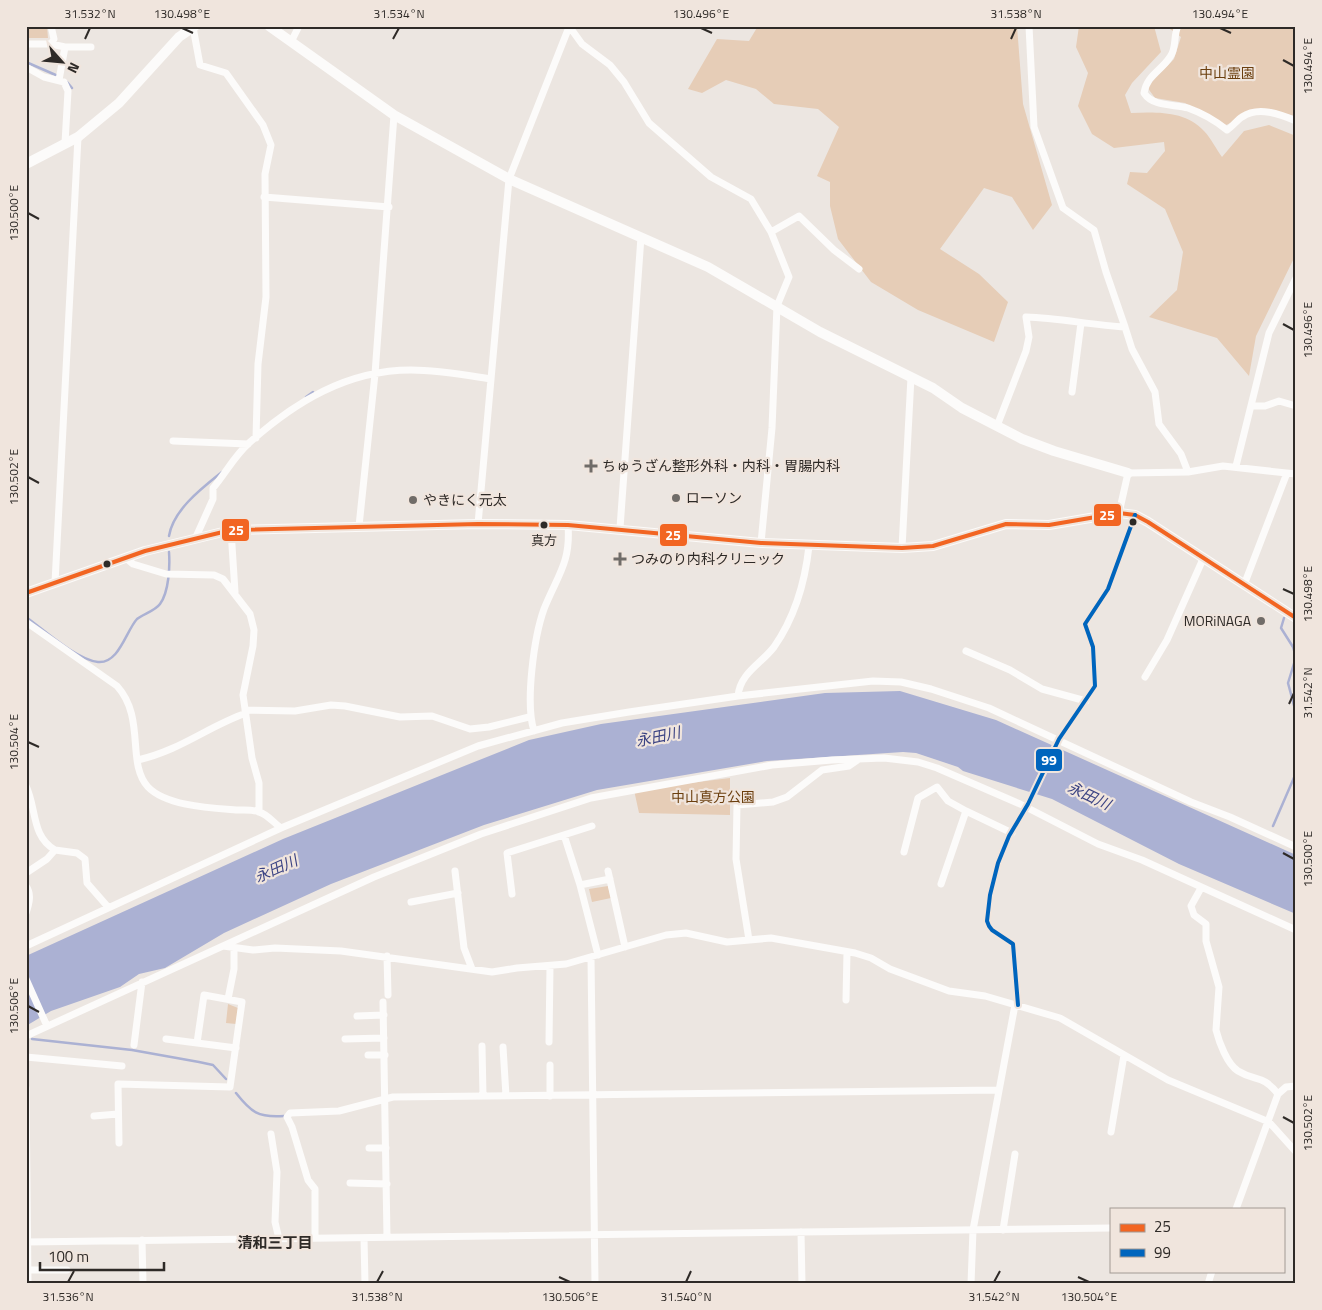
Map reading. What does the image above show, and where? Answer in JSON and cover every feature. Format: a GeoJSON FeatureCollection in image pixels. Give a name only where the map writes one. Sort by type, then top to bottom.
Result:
{"type":"FeatureCollection","features":[{"type":"Feature","properties":{"kind":"main road"},"geometry":{"type":"LineString","coordinates":[[269,26],[347,84],[394,115],[509,178],[708,267],[852,350],[911,377],[997,426],[1054,451],[1128,474]]}},
{"type":"Feature","properties":{"kind":"main road"},"geometry":{"type":"LineString","coordinates":[[26,164],[78,137],[119,103],[179,37],[194,27]]}},
{"type":"Feature","properties":{"kind":"main road"},"geometry":{"type":"LineString","coordinates":[[26,593],[196,536],[231,530],[478,524],[568,525],[620,528],[761,543],[902,548],[933,546],[1006,524],[1056,524],[1119,513],[1135,515],[1295,616]]}},
{"type":"Feature","properties":{"kind":"street"},"geometry":{"type":"LineString","coordinates":[[51,26],[54,39],[51,44]]}},
{"type":"Feature","properties":{"kind":"street"},"geometry":{"type":"LineString","coordinates":[[291,42],[299,26]]}},
{"type":"Feature","properties":{"kind":"street"},"geometry":{"type":"LineString","coordinates":[[1029,26],[1034,127],[1063,208],[1094,230],[1132,349],[1155,392],[1159,424],[1181,454],[1188,472]]}},
{"type":"Feature","properties":{"kind":"street"},"geometry":{"type":"LineString","coordinates":[[1178,26],[1174,33],[1174,50],[1165,64],[1146,82],[1144,93],[1146,96],[1158,103],[1191,109],[1227,130],[1243,116],[1256,112],[1280,114],[1296,121]]}},
{"type":"Feature","properties":{"kind":"street"},"geometry":{"type":"LineString","coordinates":[[194,27],[200,65],[226,72],[247,100],[269,136],[271,145],[265,174],[266,297],[258,364],[256,438]]}},
{"type":"Feature","properties":{"kind":"street"},"geometry":{"type":"LineString","coordinates":[[478,524],[509,178],[569,27]]}},
{"type":"Feature","properties":{"kind":"street"},"geometry":{"type":"LineString","coordinates":[[569,27],[582,44],[610,65],[624,82],[649,122],[696,166],[751,199],[771,232],[789,277],[777,306],[772,428],[761,543]]}},
{"type":"Feature","properties":{"kind":"street"},"geometry":{"type":"LineString","coordinates":[[26,44],[91,47]]}},
{"type":"Feature","properties":{"kind":"street"},"geometry":{"type":"LineString","coordinates":[[59,80],[66,47]]}},
{"type":"Feature","properties":{"kind":"street"},"geometry":{"type":"LineString","coordinates":[[26,67],[44,76],[64,82],[68,91],[65,143]]}},
{"type":"Feature","properties":{"kind":"street"},"geometry":{"type":"LineString","coordinates":[[360,526],[375,374],[394,115]]}},
{"type":"Feature","properties":{"kind":"street"},"geometry":{"type":"LineString","coordinates":[[55,583],[78,137]]}},
{"type":"Feature","properties":{"kind":"street"},"geometry":{"type":"LineString","coordinates":[[264,197],[388,208]]}},
{"type":"Feature","properties":{"kind":"street"},"geometry":{"type":"LineString","coordinates":[[771,232],[799,216],[834,250],[860,269]]}},
{"type":"Feature","properties":{"kind":"street"},"geometry":{"type":"LineString","coordinates":[[620,528],[641,237]]}},
{"type":"Feature","properties":{"kind":"street"},"geometry":{"type":"LineString","coordinates":[[1236,466],[1253,406],[1269,333],[1296,278]]}},
{"type":"Feature","properties":{"kind":"street"},"geometry":{"type":"LineString","coordinates":[[997,426],[1026,351],[1029,337],[1026,317],[1059,318],[1081,323],[1125,327]]}},
{"type":"Feature","properties":{"kind":"street"},"geometry":{"type":"LineString","coordinates":[[1072,392],[1081,323]]}},
{"type":"Feature","properties":{"kind":"street"},"geometry":{"type":"LineString","coordinates":[[196,536],[213,499],[213,488],[248,444],[312,395],[326,388],[375,374],[411,370],[491,379]]}},
{"type":"Feature","properties":{"kind":"street"},"geometry":{"type":"LineString","coordinates":[[902,548],[911,377]]}},
{"type":"Feature","properties":{"kind":"street"},"geometry":{"type":"LineString","coordinates":[[1253,406],[1265,406],[1279,400],[1296,406]]}},
{"type":"Feature","properties":{"kind":"street"},"geometry":{"type":"LineString","coordinates":[[172,441],[248,444]]}},
{"type":"Feature","properties":{"kind":"street"},"geometry":{"type":"LineString","coordinates":[[1119,513],[1128,474],[1188,472],[1223,466],[1296,474]]}},
{"type":"Feature","properties":{"kind":"street"},"geometry":{"type":"LineString","coordinates":[[1244,585],[1287,473]]}},
{"type":"Feature","properties":{"kind":"street"},"geometry":{"type":"LineString","coordinates":[[971,1284],[973,1230],[1017,1005],[1013,944],[992,930],[988,921],[995,873],[1012,833],[1059,739],[1095,686],[1095,660],[1085,624],[1108,589],[1135,515]]}},
{"type":"Feature","properties":{"kind":"street"},"geometry":{"type":"LineString","coordinates":[[534,731],[529,717],[540,623],[566,562],[570,544],[568,525]]}},
{"type":"Feature","properties":{"kind":"street"},"geometry":{"type":"LineString","coordinates":[[231,530],[235,592]]}},
{"type":"Feature","properties":{"kind":"street"},"geometry":{"type":"LineString","coordinates":[[738,696],[743,680],[773,648],[794,608],[804,585],[809,546]]}},
{"type":"Feature","properties":{"kind":"street"},"geometry":{"type":"LineString","coordinates":[[127,559],[133,564],[169,574],[214,575],[224,579],[250,614],[254,630],[243,695],[252,758],[259,783],[259,812]]}},
{"type":"Feature","properties":{"kind":"street"},"geometry":{"type":"LineString","coordinates":[[1144,677],[1167,640],[1203,559]]}},
{"type":"Feature","properties":{"kind":"street"},"geometry":{"type":"LineString","coordinates":[[26,622],[117,686],[124,694],[136,728],[138,769],[143,779],[157,794],[167,799],[216,808],[259,812],[281,828]]}},
{"type":"Feature","properties":{"kind":"street"},"geometry":{"type":"LineString","coordinates":[[966,651],[1010,670],[1042,689],[1086,701]]}},
{"type":"Feature","properties":{"kind":"street"},"geometry":{"type":"LineString","coordinates":[[26,946],[281,828],[440,760],[478,746],[562,723],[738,696],[873,681],[901,682],[931,689],[989,708],[1191,802],[1230,817],[1296,847]]}},
{"type":"Feature","properties":{"kind":"street"},"geometry":{"type":"LineString","coordinates":[[138,760],[180,747],[222,722],[246,711],[294,712],[330,705],[345,706],[400,717],[432,716],[462,727],[478,729],[529,717]]}},
{"type":"Feature","properties":{"kind":"street"},"geometry":{"type":"LineString","coordinates":[[749,940],[736,859],[737,805],[772,802],[787,797],[822,770],[849,766],[859,758]]}},
{"type":"Feature","properties":{"kind":"street"},"geometry":{"type":"LineString","coordinates":[[26,1036],[390,870],[481,834],[591,798],[772,765],[859,758],[884,758],[930,766],[1027,806],[1098,844],[1142,860],[1296,930]]}},
{"type":"Feature","properties":{"kind":"street"},"geometry":{"type":"LineString","coordinates":[[26,786],[36,829],[47,845],[55,850],[69,851],[85,859],[87,883],[108,908]]}},
{"type":"Feature","properties":{"kind":"street"},"geometry":{"type":"LineString","coordinates":[[904,852],[918,798],[937,787],[948,801],[1012,833]]}},
{"type":"Feature","properties":{"kind":"street"},"geometry":{"type":"LineString","coordinates":[[941,884],[966,811]]}},
{"type":"Feature","properties":{"kind":"street"},"geometry":{"type":"LineString","coordinates":[[512,894],[507,853],[592,826]]}},
{"type":"Feature","properties":{"kind":"street"},"geometry":{"type":"LineString","coordinates":[[564,835],[580,886],[594,956],[595,1284]]}},
{"type":"Feature","properties":{"kind":"street"},"geometry":{"type":"LineString","coordinates":[[26,873],[47,860],[55,850]]}},
{"type":"Feature","properties":{"kind":"street"},"geometry":{"type":"LineString","coordinates":[[455,871],[464,948],[472,969]]}},
{"type":"Feature","properties":{"kind":"street"},"geometry":{"type":"LineString","coordinates":[[580,886],[609,875],[625,947]]}},
{"type":"Feature","properties":{"kind":"street"},"geometry":{"type":"LineString","coordinates":[[26,886],[29,890],[30,899],[26,913]]}},
{"type":"Feature","properties":{"kind":"street"},"geometry":{"type":"LineString","coordinates":[[1200,888],[1191,906],[1194,916],[1206,924],[1206,941],[1218,978],[1216,1030],[1218,1037],[1236,1070],[1269,1082],[1278,1094]]}},
{"type":"Feature","properties":{"kind":"street"},"geometry":{"type":"LineString","coordinates":[[411,902],[458,892]]}},
{"type":"Feature","properties":{"kind":"street"},"geometry":{"type":"LineString","coordinates":[[222,946],[341,951],[492,972],[550,966],[594,956],[666,935],[686,933],[727,942],[771,938],[847,952],[871,958],[890,969],[949,991],[985,996],[1060,1018],[1168,1080],[1269,1122],[1296,1152]]}},
{"type":"Feature","properties":{"kind":"street"},"geometry":{"type":"LineString","coordinates":[[228,999],[234,970],[234,948]]}},
{"type":"Feature","properties":{"kind":"street"},"geometry":{"type":"LineString","coordinates":[[846,1000],[847,952]]}},
{"type":"Feature","properties":{"kind":"street"},"geometry":{"type":"LineString","coordinates":[[387,956],[388,995]]}},
{"type":"Feature","properties":{"kind":"street"},"geometry":{"type":"LineString","coordinates":[[549,1042],[550,966]]}},
{"type":"Feature","properties":{"kind":"street"},"geometry":{"type":"LineString","coordinates":[[26,979],[47,1026]]}},
{"type":"Feature","properties":{"kind":"street"},"geometry":{"type":"LineString","coordinates":[[134,1045],[142,982]]}},
{"type":"Feature","properties":{"kind":"street"},"geometry":{"type":"LineString","coordinates":[[119,1143],[118,1084],[230,1087],[242,1002],[204,995],[197,1043]]}},
{"type":"Feature","properties":{"kind":"street"},"geometry":{"type":"LineString","coordinates":[[383,1002],[387,1237]]}},
{"type":"Feature","properties":{"kind":"street"},"geometry":{"type":"LineString","coordinates":[[357,1016],[384,1015]]}},
{"type":"Feature","properties":{"kind":"street"},"geometry":{"type":"LineString","coordinates":[[346,1039],[384,1038]]}},
{"type":"Feature","properties":{"kind":"street"},"geometry":{"type":"LineString","coordinates":[[166,1039],[236,1048]]}},
{"type":"Feature","properties":{"kind":"street"},"geometry":{"type":"LineString","coordinates":[[482,1046],[483,1096]]}},
{"type":"Feature","properties":{"kind":"street"},"geometry":{"type":"LineString","coordinates":[[504,1047],[506,1096]]}},
{"type":"Feature","properties":{"kind":"street"},"geometry":{"type":"LineString","coordinates":[[368,1055],[385,1055]]}},
{"type":"Feature","properties":{"kind":"street"},"geometry":{"type":"LineString","coordinates":[[1111,1132],[1124,1055]]}},
{"type":"Feature","properties":{"kind":"street"},"geometry":{"type":"LineString","coordinates":[[26,1057],[122,1066]]}},
{"type":"Feature","properties":{"kind":"street"},"geometry":{"type":"LineString","coordinates":[[550,1065],[550,1096]]}},
{"type":"Feature","properties":{"kind":"street"},"geometry":{"type":"LineString","coordinates":[[1236,1208],[1278,1094],[1286,1087],[1296,1086]]}},
{"type":"Feature","properties":{"kind":"street"},"geometry":{"type":"LineString","coordinates":[[26,1088],[28,1284]]}},
{"type":"Feature","properties":{"kind":"street"},"geometry":{"type":"LineString","coordinates":[[315,1238],[315,1189],[308,1180],[287,1114],[339,1111],[393,1097],[999,1090]]}},
{"type":"Feature","properties":{"kind":"street"},"geometry":{"type":"LineString","coordinates":[[94,1116],[118,1114]]}},
{"type":"Feature","properties":{"kind":"street"},"geometry":{"type":"LineString","coordinates":[[271,1134],[277,1172],[275,1222],[279,1239]]}},
{"type":"Feature","properties":{"kind":"street"},"geometry":{"type":"LineString","coordinates":[[369,1148],[386,1148]]}},
{"type":"Feature","properties":{"kind":"street"},"geometry":{"type":"LineString","coordinates":[[1004,1230],[1015,1154]]}},
{"type":"Feature","properties":{"kind":"street"},"geometry":{"type":"LineString","coordinates":[[350,1183],[387,1184]]}},
{"type":"Feature","properties":{"kind":"street"},"geometry":{"type":"LineString","coordinates":[[27,1242],[1110,1228]]}},
{"type":"Feature","properties":{"kind":"street"},"geometry":{"type":"LineString","coordinates":[[801,1232],[802,1284]]}},
{"type":"Feature","properties":{"kind":"street"},"geometry":{"type":"LineString","coordinates":[[364,1238],[365,1284]]}},
{"type":"Feature","properties":{"kind":"street"},"geometry":{"type":"LineString","coordinates":[[142,1240],[143,1284]]}},
{"type":"Feature","properties":{"kind":"street"},"geometry":{"type":"LineString","coordinates":[[28,1270],[67,1270]]}},
{"type":"Feature","properties":{"kind":"street"},"geometry":{"type":"LineString","coordinates":[[1208,1284],[1212,1272]]}},
{"type":"Feature","properties":{"kind":"green space"},"geometry":{"type":"Polygon","coordinates":[[[26,26],[47,26],[48,38],[26,38],[26,26]]]}},
{"type":"Feature","properties":{"kind":"green space"},"geometry":{"type":"Polygon","coordinates":[[[758,26],[1017,26],[1023,104],[1052,205],[1033,230],[1012,197],[984,188],[940,249],[979,274],[1008,302],[994,342],[918,310],[871,282],[838,239],[830,206],[830,182],[817,176],[839,127],[818,109],[774,104],[756,89],[726,80],[702,93],[688,89],[717,39],[749,41],[758,26]]]}},
{"type":"Feature","properties":{"kind":"green space"},"geometry":{"type":"Polygon","coordinates":[[[1079,26],[1154,26],[1161,52],[1132,83],[1125,95],[1131,113],[1170,114],[1189,120],[1197,124],[1207,134],[1222,157],[1244,131],[1269,125],[1296,136],[1296,254],[1256,336],[1249,376],[1217,338],[1149,317],[1177,290],[1183,252],[1165,209],[1127,184],[1130,172],[1147,173],[1165,151],[1164,142],[1114,148],[1092,134],[1078,106],[1088,73],[1076,47],[1079,26]]]}},
{"type":"Feature","properties":{"kind":"green space","name":"中山霊園"},"geometry":{"type":"Polygon","coordinates":[[[1166,26],[1296,26],[1296,116],[1261,109],[1226,125],[1185,103],[1155,98],[1147,87],[1174,59],[1181,37],[1166,26]]]}},
{"type":"Feature","properties":{"kind":"green space","name":"中山真方公園"},"geometry":{"type":"Polygon","coordinates":[[[730,778],[730,815],[639,813],[634,790],[730,778]]]}},
{"type":"Feature","properties":{"kind":"green space"},"geometry":{"type":"Polygon","coordinates":[[[608,886],[611,898],[592,902],[589,889],[608,886]]]}},
{"type":"Feature","properties":{"kind":"green space"},"geometry":{"type":"Polygon","coordinates":[[[228,1004],[238,1008],[236,1024],[226,1023],[228,1004]]]}},
{"type":"Feature","properties":{"kind":"water","name":"永田川"},"geometry":{"type":"Polygon","coordinates":[[[900,691],[996,720],[1296,855],[1296,914],[1179,864],[1052,799],[963,771],[958,767],[916,753],[903,752],[767,761],[597,790],[484,825],[331,884],[224,933],[165,968],[139,974],[120,987],[51,1011],[26,1026],[26,956],[283,839],[529,740],[601,724],[825,693],[900,691]]]}},
{"type":"Feature","properties":{"kind":"waterway"},"geometry":{"type":"LineString","coordinates":[[26,62],[58,76]]}},
{"type":"Feature","properties":{"kind":"waterway"},"geometry":{"type":"LineString","coordinates":[[67,82],[72,88]]}},
{"type":"Feature","properties":{"kind":"waterway"},"geometry":{"type":"LineString","coordinates":[[306,397],[313,392]]}},
{"type":"Feature","properties":{"kind":"waterway"},"geometry":{"type":"LineString","coordinates":[[169,536],[176,517],[182,509],[197,492],[222,472]]}},
{"type":"Feature","properties":{"kind":"waterway"},"geometry":{"type":"LineString","coordinates":[[26,617],[80,656],[98,662],[105,661],[117,652],[137,619],[155,609],[163,599],[168,579],[169,552]]}},
{"type":"Feature","properties":{"kind":"waterway"},"geometry":{"type":"LineString","coordinates":[[1284,618],[1281,628],[1293,647],[1296,657],[1288,683],[1296,713]]}},
{"type":"Feature","properties":{"kind":"waterway"},"geometry":{"type":"LineString","coordinates":[[1273,826],[1296,773]]}},
{"type":"Feature","properties":{"kind":"waterway"},"geometry":{"type":"LineString","coordinates":[[32,1039],[132,1050],[199,1062],[213,1065],[226,1079]]}},
{"type":"Feature","properties":{"kind":"waterway"},"geometry":{"type":"LineString","coordinates":[[236,1093],[246,1105],[261,1115],[284,1116]]}},
{"type":"Feature","properties":{"kind":"transit line","name":"25"},"geometry":{"type":"LineString","coordinates":[[26,593],[145,551],[231,530],[478,524],[568,525],[761,543],[902,548],[933,546],[1006,524],[1049,525],[1119,513],[1135,515],[1148,522],[1296,618]]}},
{"type":"Feature","properties":{"kind":"transit line","name":"99"},"geometry":{"type":"LineString","coordinates":[[1018,1005],[1013,944],[989,926],[987,921],[990,895],[998,863],[1009,836],[1028,804],[1059,739],[1095,686],[1093,647],[1085,624],[1108,589],[1135,515]]}},
{"type":"Feature","properties":{"kind":"place","name":"ちゅうざん整形外科・内科・胃腸内科"},"geometry":{"type":"Point","coordinates":[591,466]}},
{"type":"Feature","properties":{"kind":"place","name":"ローソン"},"geometry":{"type":"Point","coordinates":[676,498]}},
{"type":"Feature","properties":{"kind":"place","name":"やきにく元太"},"geometry":{"type":"Point","coordinates":[413,500]}},
{"type":"Feature","properties":{"kind":"place","name":"真方"},"geometry":{"type":"Point","coordinates":[544,525]}},
{"type":"Feature","properties":{"kind":"place","name":"つみのり内科クリニック"},"geometry":{"type":"Point","coordinates":[620,559]}},
{"type":"Feature","properties":{"kind":"place","name":"MORiNAGA"},"geometry":{"type":"Point","coordinates":[1261,621]}},
{"type":"Feature","properties":{"kind":"district","name":"清和三丁目"},"geometry":{"type":"Point","coordinates":[275,1243]}}]}
